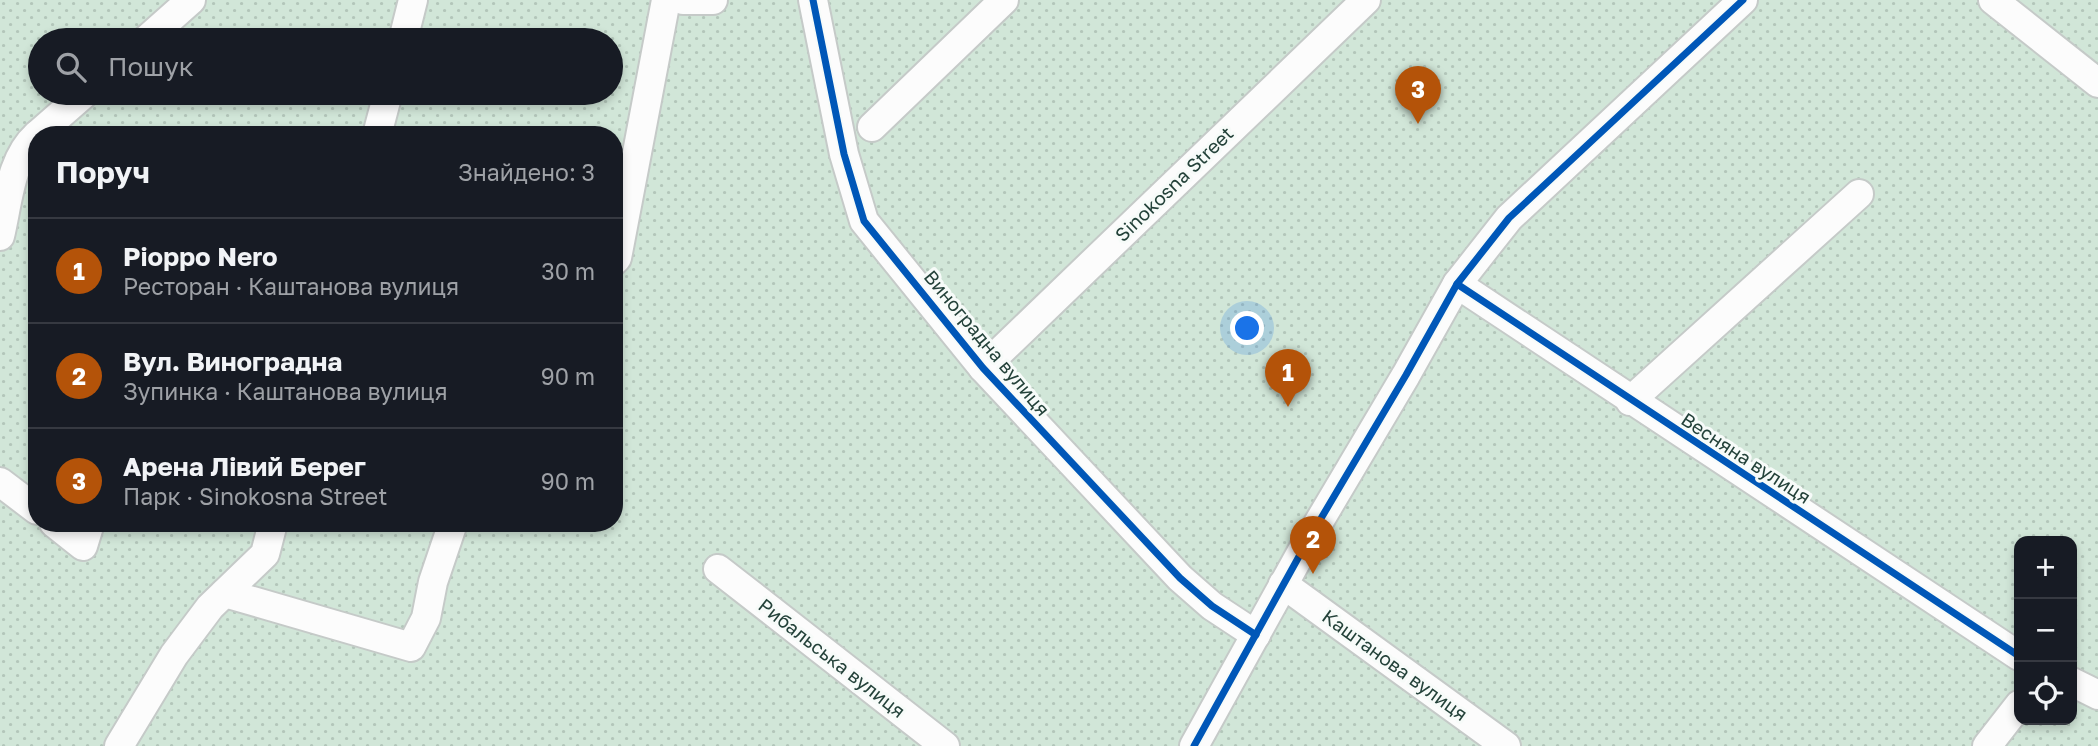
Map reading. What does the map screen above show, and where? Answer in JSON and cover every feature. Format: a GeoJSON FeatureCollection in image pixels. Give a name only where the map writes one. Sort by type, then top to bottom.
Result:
{"type":"FeatureCollection","features":[{"type":"Feature","properties":{"kind":"street"},"geometry":{"type":"LineString","coordinates":[[160,28],[191,0]]}},
{"type":"Feature","properties":{"kind":"street"},"geometry":{"type":"LineString","coordinates":[[405,28],[413,0]]}},
{"type":"Feature","properties":{"kind":"street"},"geometry":{"type":"LineString","coordinates":[[623,226],[666,0]]}},
{"type":"Feature","properties":{"kind":"street"},"geometry":{"type":"LineString","coordinates":[[686,0],[713,0]]}},
{"type":"Feature","properties":{"kind":"street","name":"Виноградна вулиця"},"geometry":{"type":"LineString","coordinates":[[813,0],[844,154],[864,221],[983,368],[1180,578],[1212,606],[1256,635]]}},
{"type":"Feature","properties":{"kind":"street"},"geometry":{"type":"LineString","coordinates":[[872,127],[1004,0]]}},
{"type":"Feature","properties":{"kind":"street","name":"Sinokosna Street"},"geometry":{"type":"LineString","coordinates":[[983,368],[1366,0]]}},
{"type":"Feature","properties":{"kind":"street"},"geometry":{"type":"LineString","coordinates":[[1993,0],[2098,83]]}},
{"type":"Feature","properties":{"kind":"street"},"geometry":{"type":"LineString","coordinates":[[1194,746],[1283,584],[1457,284],[1509,218],[1738,2]]}},
{"type":"Feature","properties":{"kind":"street"},"geometry":{"type":"LineString","coordinates":[[47,126],[71,105]]}},
{"type":"Feature","properties":{"kind":"street"},"geometry":{"type":"LineString","coordinates":[[379,126],[385,105]]}},
{"type":"Feature","properties":{"kind":"street"},"geometry":{"type":"LineString","coordinates":[[0,236],[16,165],[28,142]]}},
{"type":"Feature","properties":{"kind":"street"},"geometry":{"type":"LineString","coordinates":[[1630,401],[1859,194]]}},
{"type":"Feature","properties":{"kind":"street","name":"Весняна вулиця"},"geometry":{"type":"LineString","coordinates":[[1457,284],[2014,653]]}},
{"type":"Feature","properties":{"kind":"street"},"geometry":{"type":"LineString","coordinates":[[0,482],[28,503]]}},
{"type":"Feature","properties":{"kind":"street"},"geometry":{"type":"LineString","coordinates":[[65,532],[83,546],[87,532]]}},
{"type":"Feature","properties":{"kind":"street"},"geometry":{"type":"LineString","coordinates":[[119,746],[174,655],[210,607],[265,554],[271,532]]}},
{"type":"Feature","properties":{"kind":"street"},"geometry":{"type":"LineString","coordinates":[[225,593],[411,647],[426,618],[433,582],[450,532]]}},
{"type":"Feature","properties":{"kind":"street","name":"Рибальська вулиця"},"geometry":{"type":"LineString","coordinates":[[718,569],[945,746]]}},
{"type":"Feature","properties":{"kind":"street","name":"Каштанова вулиця"},"geometry":{"type":"LineString","coordinates":[[1283,584],[1506,746]]}},
{"type":"Feature","properties":{"kind":"street"},"geometry":{"type":"LineString","coordinates":[[2077,684],[2098,695]]}},
{"type":"Feature","properties":{"kind":"street"},"geometry":{"type":"LineString","coordinates":[[1987,746],[2014,711]]}},
{"type":"Feature","properties":{"kind":"green space"},"geometry":{"type":"Polygon","coordinates":[[[0,0],[2098,0],[2098,746],[0,746],[0,0]]]}},
{"type":"Feature","properties":{"kind":"cycle path"},"geometry":{"type":"LineString","coordinates":[[813,0],[844,154],[864,221],[983,368],[1180,578],[1212,606],[1256,635]]}},
{"type":"Feature","properties":{"kind":"cycle path"},"geometry":{"type":"LineString","coordinates":[[1194,746],[1307,542],[1457,284],[1509,218],[1743,0]]}},
{"type":"Feature","properties":{"kind":"cycle path"},"geometry":{"type":"LineString","coordinates":[[1457,284],[2014,653]]}},
{"type":"Feature","properties":{"kind":"place","name":"Арена Лівий Берег"},"geometry":{"type":"Point","coordinates":[1418,124]}},
{"type":"Feature","properties":{"kind":"place","name":"Pioppo Nero"},"geometry":{"type":"Point","coordinates":[1288,407]}},
{"type":"Feature","properties":{"kind":"place","name":"Вул. Виноградна"},"geometry":{"type":"Point","coordinates":[1313,574]}}]}
